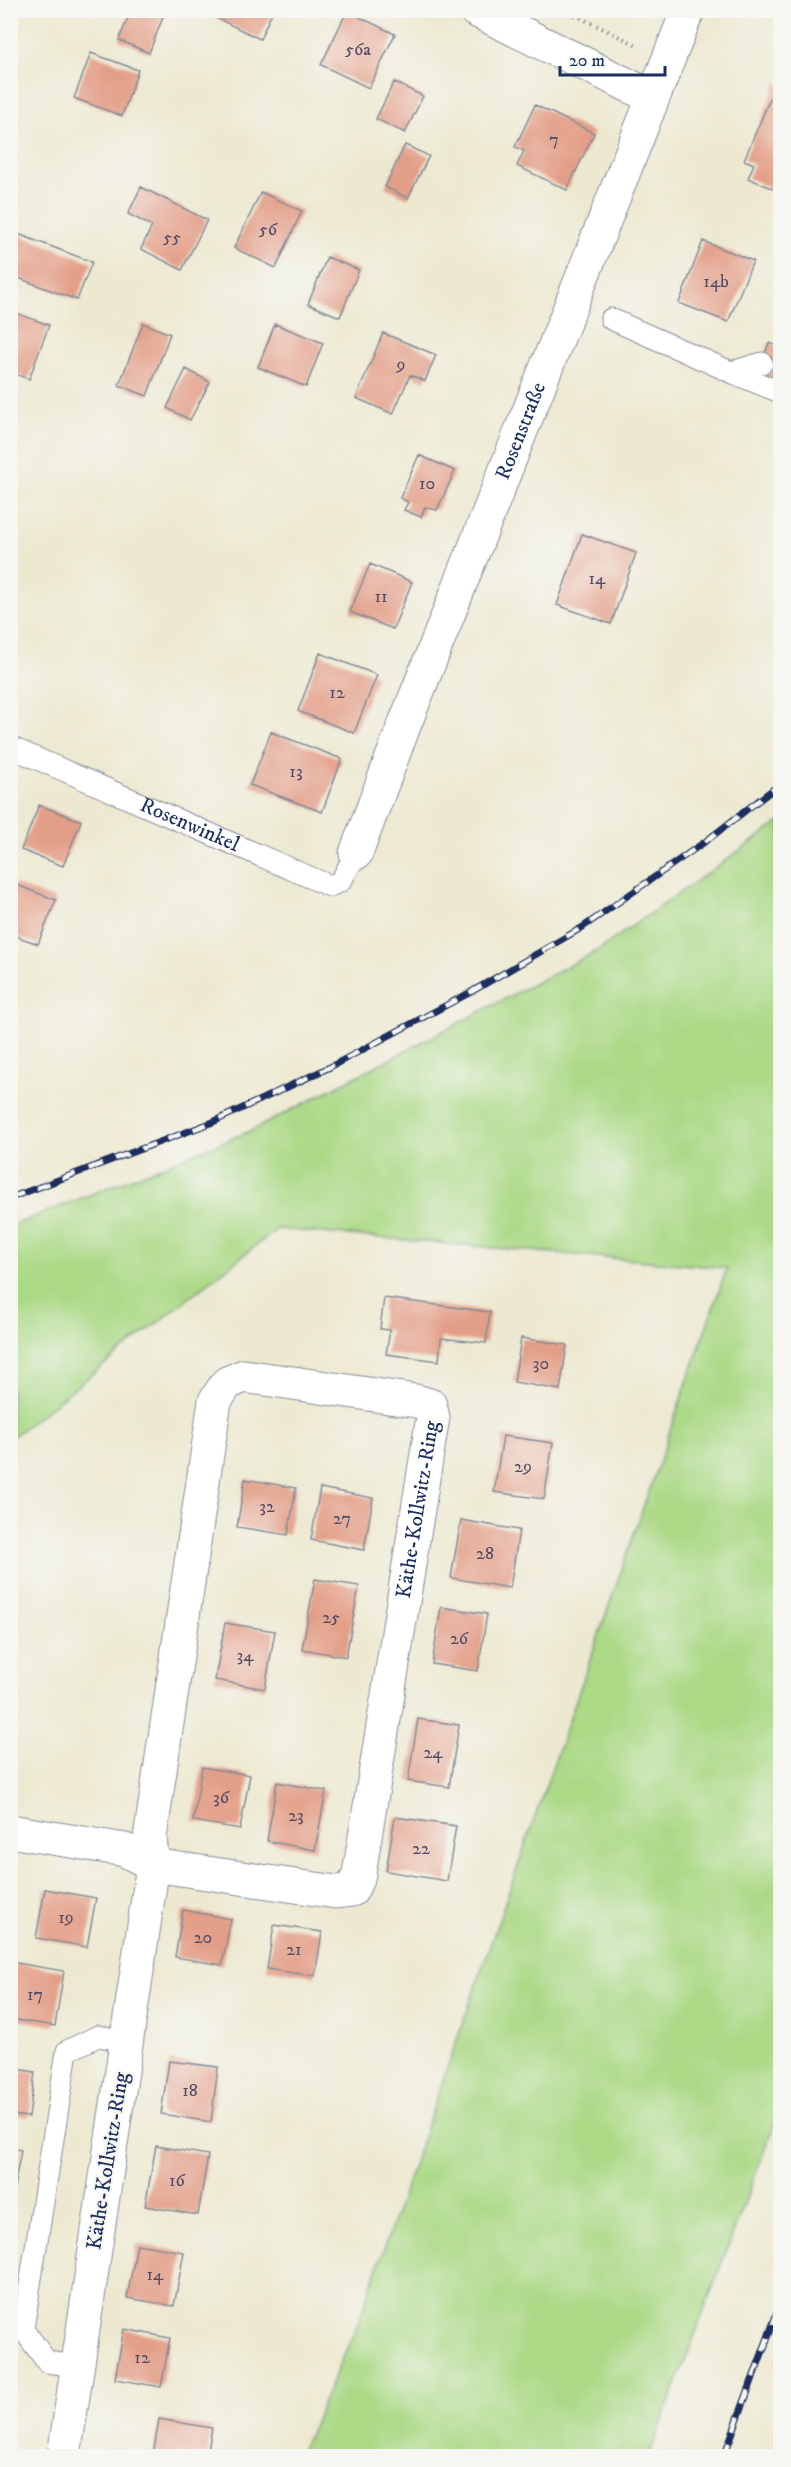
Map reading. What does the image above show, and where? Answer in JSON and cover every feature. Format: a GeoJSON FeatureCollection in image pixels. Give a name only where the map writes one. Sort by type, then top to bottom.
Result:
{"type":"FeatureCollection","features":[{"type":"Feature","properties":{"kind":"street"},"geometry":{"type":"LineString","coordinates":[[475,10],[652,97]]}},
{"type":"Feature","properties":{"kind":"street","name":"Rosenstraße"},"geometry":{"type":"LineString","coordinates":[[356,853],[688,10]]}},
{"type":"Feature","properties":{"kind":"street","name":"Käthe-Kollwitz-Ring"},"geometry":{"type":"LineString","coordinates":[[64,2457],[76,2366],[128,2041],[153,1865],[150,1838],[215,1401],[227,1383],[244,1376],[416,1401],[430,1406],[433,1418],[359,1874],[352,1890],[336,1892],[153,1865]]}},
{"type":"Feature","properties":{"kind":"street"},"geometry":{"type":"LineString","coordinates":[[10,1831],[124,1850],[153,1865]]}},
{"type":"Feature","properties":{"kind":"lane"},"geometry":{"type":"LineString","coordinates":[[611,319],[780,392]]}},
{"type":"Feature","properties":{"kind":"lane"},"geometry":{"type":"LineString","coordinates":[[730,372],[762,363]]}},
{"type":"Feature","properties":{"kind":"lane","name":"Rosenwinkel"},"geometry":{"type":"LineString","coordinates":[[10,747],[330,886],[341,880],[356,853]]}},
{"type":"Feature","properties":{"kind":"lane"},"geometry":{"type":"LineString","coordinates":[[76,2366],[47,2362],[23,2329],[63,2074],[67,2051],[98,2037],[128,2041]]}},
{"type":"Feature","properties":{"kind":"path"},"geometry":{"type":"LineString","coordinates":[[564,10],[668,60]]}},
{"type":"Feature","properties":{"kind":"green space"},"geometry":{"type":"Polygon","coordinates":[[[780,822],[780,2109],[649,2456],[299,2456],[357,2326],[727,1268],[277,1229],[11,1438],[11,1226],[253,1130],[597,951],[780,822]]]}},
{"type":"Feature","properties":{"kind":"building"},"geometry":{"type":"Polygon","coordinates":[[[131,10],[146,10],[163,17],[149,53],[119,40],[131,10]]]}},
{"type":"Feature","properties":{"kind":"building"},"geometry":{"type":"Polygon","coordinates":[[[210,10],[273,10],[260,39],[208,14],[210,10]]]}},
{"type":"Feature","properties":{"kind":"building"},"geometry":{"type":"Polygon","coordinates":[[[347,11],[395,34],[369,88],[321,65],[347,11]]]}},
{"type":"Feature","properties":{"kind":"building"},"geometry":{"type":"Polygon","coordinates":[[[91,53],[138,70],[122,116],[74,98],[91,53]]]}},
{"type":"Feature","properties":{"kind":"building"},"geometry":{"type":"Polygon","coordinates":[[[394,82],[423,96],[405,133],[376,119],[394,82]]]}},
{"type":"Feature","properties":{"kind":"building"},"geometry":{"type":"Polygon","coordinates":[[[777,82],[780,84],[780,185],[778,191],[748,178],[754,164],[744,160],[777,82]]]}},
{"type":"Feature","properties":{"kind":"building"},"geometry":{"type":"Polygon","coordinates":[[[535,105],[594,133],[567,190],[517,166],[524,151],[515,147],[535,105]]]}},
{"type":"Feature","properties":{"kind":"building"},"geometry":{"type":"Polygon","coordinates":[[[405,145],[429,156],[408,198],[385,187],[405,145]]]}},
{"type":"Feature","properties":{"kind":"building"},"geometry":{"type":"Polygon","coordinates":[[[141,187],[207,220],[182,270],[141,249],[152,226],[128,214],[141,187]]]}},
{"type":"Feature","properties":{"kind":"building"},"geometry":{"type":"Polygon","coordinates":[[[261,192],[302,211],[276,268],[234,248],[261,192]]]}},
{"type":"Feature","properties":{"kind":"building"},"geometry":{"type":"Polygon","coordinates":[[[10,231],[92,262],[77,300],[10,275],[10,231]]]}},
{"type":"Feature","properties":{"kind":"building"},"geometry":{"type":"Polygon","coordinates":[[[703,241],[753,261],[728,322],[679,303],[703,241]]]}},
{"type":"Feature","properties":{"kind":"building"},"geometry":{"type":"Polygon","coordinates":[[[327,257],[359,270],[340,317],[308,304],[327,257]]]}},
{"type":"Feature","properties":{"kind":"building"},"geometry":{"type":"Polygon","coordinates":[[[10,311],[49,325],[29,379],[10,372],[10,311]]]}},
{"type":"Feature","properties":{"kind":"building"},"geometry":{"type":"Polygon","coordinates":[[[143,323],[170,334],[147,396],[119,385],[143,323]]]}},
{"type":"Feature","properties":{"kind":"building"},"geometry":{"type":"Polygon","coordinates":[[[275,324],[323,343],[306,387],[258,367],[275,324]]]}},
{"type":"Feature","properties":{"kind":"building"},"geometry":{"type":"Polygon","coordinates":[[[383,333],[436,355],[425,381],[410,375],[393,414],[356,398],[383,333]]]}},
{"type":"Feature","properties":{"kind":"building"},"geometry":{"type":"Polygon","coordinates":[[[769,343],[780,347],[780,385],[756,376],[769,343]]]}},
{"type":"Feature","properties":{"kind":"building"},"geometry":{"type":"Polygon","coordinates":[[[186,369],[210,382],[190,420],[167,408],[186,369]]]}},
{"type":"Feature","properties":{"kind":"building"},"geometry":{"type":"Polygon","coordinates":[[[419,455],[455,471],[437,510],[425,507],[421,517],[404,510],[408,502],[400,498],[419,455]]]}},
{"type":"Feature","properties":{"kind":"building"},"geometry":{"type":"Polygon","coordinates":[[[582,534],[636,553],[611,624],[557,605],[582,534]]]}},
{"type":"Feature","properties":{"kind":"building"},"geometry":{"type":"Polygon","coordinates":[[[370,564],[412,582],[393,629],[350,612],[370,564]]]}},
{"type":"Feature","properties":{"kind":"building"},"geometry":{"type":"Polygon","coordinates":[[[320,653],[377,675],[354,733],[298,711],[320,653]]]}},
{"type":"Feature","properties":{"kind":"building"},"geometry":{"type":"Polygon","coordinates":[[[271,732],[342,759],[322,812],[250,785],[271,732]]]}},
{"type":"Feature","properties":{"kind":"building"},"geometry":{"type":"Polygon","coordinates":[[[39,805],[81,821],[63,866],[21,850],[39,805]]]}},
{"type":"Feature","properties":{"kind":"building"},"geometry":{"type":"Polygon","coordinates":[[[14,884],[56,900],[38,944],[10,934],[10,895],[14,884]]]}},
{"type":"Feature","properties":{"kind":"building"},"geometry":{"type":"Polygon","coordinates":[[[384,1298],[490,1312],[486,1343],[441,1338],[439,1361],[386,1354],[390,1330],[380,1329],[384,1298]]]}},
{"type":"Feature","properties":{"kind":"building"},"geometry":{"type":"Polygon","coordinates":[[[521,1338],[567,1345],[560,1390],[514,1382],[521,1338]]]}},
{"type":"Feature","properties":{"kind":"building"},"geometry":{"type":"Polygon","coordinates":[[[503,1436],[553,1443],[544,1499],[494,1492],[503,1436]]]}},
{"type":"Feature","properties":{"kind":"building"},"geometry":{"type":"Polygon","coordinates":[[[245,1479],[296,1488],[288,1535],[237,1527],[245,1479]]]}},
{"type":"Feature","properties":{"kind":"building"},"geometry":{"type":"Polygon","coordinates":[[[320,1488],[373,1498],[364,1550],[311,1540],[320,1488]]]}},
{"type":"Feature","properties":{"kind":"building"},"geometry":{"type":"Polygon","coordinates":[[[461,1520],[519,1530],[510,1588],[451,1578],[461,1520]]]}},
{"type":"Feature","properties":{"kind":"building"},"geometry":{"type":"Polygon","coordinates":[[[315,1579],[359,1586],[346,1657],[302,1649],[315,1579]]]}},
{"type":"Feature","properties":{"kind":"building"},"geometry":{"type":"Polygon","coordinates":[[[441,1607],[487,1614],[478,1671],[432,1664],[441,1607]]]}},
{"type":"Feature","properties":{"kind":"building"},"geometry":{"type":"Polygon","coordinates":[[[225,1623],[275,1631],[265,1689],[215,1680],[225,1623]]]}},
{"type":"Feature","properties":{"kind":"building"},"geometry":{"type":"Polygon","coordinates":[[[418,1719],[459,1725],[449,1787],[408,1781],[418,1719]]]}},
{"type":"Feature","properties":{"kind":"building"},"geometry":{"type":"Polygon","coordinates":[[[202,1767],[250,1775],[240,1829],[193,1821],[202,1767]]]}},
{"type":"Feature","properties":{"kind":"building"},"geometry":{"type":"Polygon","coordinates":[[[277,1782],[326,1791],[315,1850],[267,1841],[277,1782]]]}},
{"type":"Feature","properties":{"kind":"building"},"geometry":{"type":"Polygon","coordinates":[[[395,1817],[456,1826],[447,1881],[386,1871],[395,1817]]]}},
{"type":"Feature","properties":{"kind":"building"},"geometry":{"type":"Polygon","coordinates":[[[45,1889],[96,1898],[87,1947],[36,1938],[45,1889]]]}},
{"type":"Feature","properties":{"kind":"building"},"geometry":{"type":"Polygon","coordinates":[[[183,1910],[231,1919],[222,1965],[175,1957],[183,1910]]]}},
{"type":"Feature","properties":{"kind":"building"},"geometry":{"type":"Polygon","coordinates":[[[274,1925],[322,1932],[315,1976],[267,1969],[274,1925]]]}},
{"type":"Feature","properties":{"kind":"building"},"geometry":{"type":"Polygon","coordinates":[[[10,1962],[64,1971],[55,2026],[10,2019],[10,1962]]]}},
{"type":"Feature","properties":{"kind":"building"},"geometry":{"type":"Polygon","coordinates":[[[169,2061],[218,2067],[211,2122],[161,2114],[169,2061]]]}},
{"type":"Feature","properties":{"kind":"building"},"geometry":{"type":"Polygon","coordinates":[[[10,2068],[35,2072],[29,2117],[10,2115],[10,2068]]]}},
{"type":"Feature","properties":{"kind":"building"},"geometry":{"type":"Polygon","coordinates":[[[156,2146],[208,2155],[198,2215],[145,2206],[156,2146]]]}},
{"type":"Feature","properties":{"kind":"building"},"geometry":{"type":"Polygon","coordinates":[[[10,2148],[21,2150],[12,2199],[10,2199],[10,2148]]]}},
{"type":"Feature","properties":{"kind":"building"},"geometry":{"type":"Polygon","coordinates":[[[137,2244],[184,2252],[174,2306],[127,2298],[137,2244]]]}},
{"type":"Feature","properties":{"kind":"building"},"geometry":{"type":"Polygon","coordinates":[[[124,2329],[170,2338],[161,2387],[115,2379],[124,2329]]]}},
{"type":"Feature","properties":{"kind":"building"},"geometry":{"type":"Polygon","coordinates":[[[159,2419],[212,2428],[207,2456],[153,2456],[159,2419]]]}},
{"type":"Feature","properties":{"kind":"tram line"},"geometry":{"type":"LineString","coordinates":[[778,2456],[780,2450]]}},
{"type":"Feature","properties":{"kind":"railway"},"geometry":{"type":"LineString","coordinates":[[10,1198],[213,1122],[330,1067],[471,992],[583,927],[706,841],[780,784]]}},
{"type":"Feature","properties":{"kind":"railway"},"geometry":{"type":"LineString","coordinates":[[724,2456],[780,2305]]}}]}
